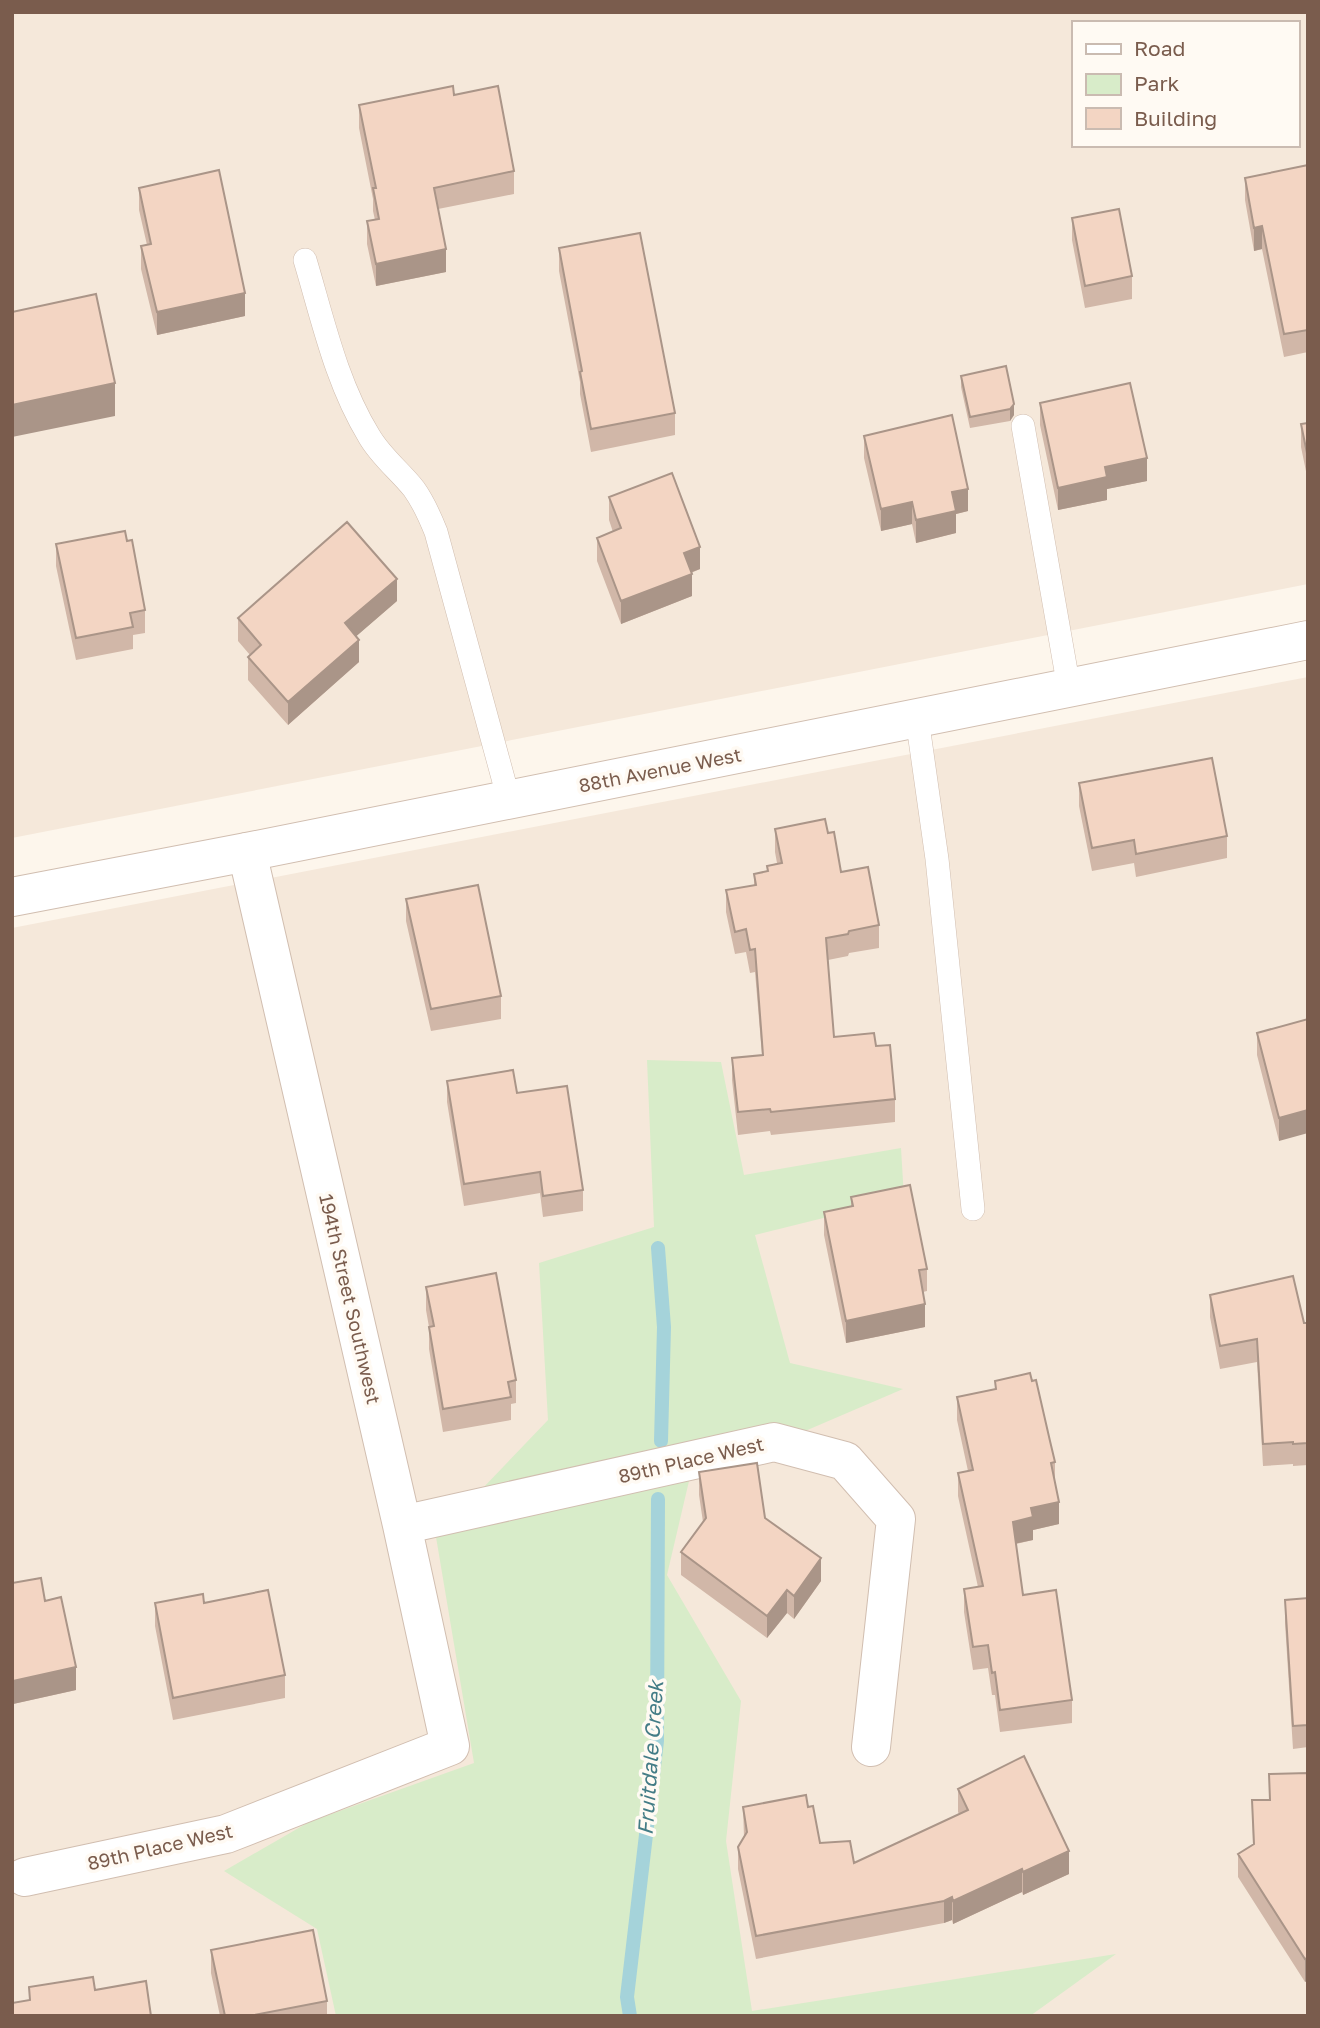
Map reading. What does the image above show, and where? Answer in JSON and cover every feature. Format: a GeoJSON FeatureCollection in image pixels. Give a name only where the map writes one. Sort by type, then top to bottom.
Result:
{"type":"FeatureCollection","features":[{"type":"Feature","properties":{"kind":"street","name":"88th Avenue West"},"geometry":{"type":"LineString","coordinates":[[12,897],[1308,640]]}},
{"type":"Feature","properties":{"kind":"street","name":"194th Street Southwest"},"geometry":{"type":"LineString","coordinates":[[247,852],[402,1525],[450,1746]]}},
{"type":"Feature","properties":{"kind":"street","name":"89th Place West"},"geometry":{"type":"LineString","coordinates":[[402,1525],[774,1442],[845,1461],[896,1519],[871,1747]]}},
{"type":"Feature","properties":{"kind":"street","name":"89th Place West"},"geometry":{"type":"LineString","coordinates":[[25,1877],[226,1834],[450,1746]]}},
{"type":"Feature","properties":{"kind":"lane"},"geometry":{"type":"LineString","coordinates":[[305,260],[351,405],[379,453],[413,488],[426,508],[436,532],[509,800]]}},
{"type":"Feature","properties":{"kind":"lane"},"geometry":{"type":"LineString","coordinates":[[1023,426],[1069,688]]}},
{"type":"Feature","properties":{"kind":"lane"},"geometry":{"type":"LineString","coordinates":[[917,718],[937,859],[973,1209]]}},
{"type":"Feature","properties":{"kind":"shaded area"},"geometry":{"type":"Polygon","coordinates":[[[12,12],[1308,12],[1308,584],[12,838],[12,12]]]}},
{"type":"Feature","properties":{"kind":"shaded area"},"geometry":{"type":"Polygon","coordinates":[[[1308,677],[1308,2016],[12,2016],[12,928],[1308,677]]]}},
{"type":"Feature","properties":{"kind":"green space"},"geometry":{"type":"Polygon","coordinates":[[[647,1060],[721,1062],[744,1175],[901,1148],[904,1198],[755,1235],[790,1363],[903,1389],[689,1481],[667,1575],[741,1701],[726,1841],[752,2011],[1116,1954],[1030,2016],[336,2016],[317,1929],[224,1871],[309,1822],[474,1763],[436,1537],[548,1420],[539,1263],[654,1227],[647,1060]]]}},
{"type":"Feature","properties":{"kind":"building"},"geometry":{"type":"Polygon","coordinates":[[[453,86],[454,95],[498,86],[514,171],[434,188],[446,249],[376,264],[367,221],[379,219],[373,188],[376,188],[359,105],[453,86]]]}},
{"type":"Feature","properties":{"kind":"building"},"geometry":{"type":"Polygon","coordinates":[[[1308,165],[1308,330],[1284,334],[1262,226],[1254,228],[1245,178],[1308,165]]]}},
{"type":"Feature","properties":{"kind":"building"},"geometry":{"type":"Polygon","coordinates":[[[219,170],[245,293],[157,312],[141,246],[151,244],[139,188],[219,170]]]}},
{"type":"Feature","properties":{"kind":"building"},"geometry":{"type":"Polygon","coordinates":[[[1119,209],[1132,276],[1085,286],[1072,218],[1119,209]]]}},
{"type":"Feature","properties":{"kind":"building"},"geometry":{"type":"Polygon","coordinates":[[[640,233],[675,413],[591,429],[559,248],[640,233]]]}},
{"type":"Feature","properties":{"kind":"building"},"geometry":{"type":"Polygon","coordinates":[[[96,294],[115,383],[12,405],[12,312],[96,294]]]}},
{"type":"Feature","properties":{"kind":"building"},"geometry":{"type":"Polygon","coordinates":[[[1006,366],[1014,404],[1010,409],[970,417],[961,376],[1006,366]]]}},
{"type":"Feature","properties":{"kind":"building"},"geometry":{"type":"Polygon","coordinates":[[[1130,383],[1147,458],[1105,467],[1107,477],[1058,488],[1040,403],[1130,383]]]}},
{"type":"Feature","properties":{"kind":"building"},"geometry":{"type":"Polygon","coordinates":[[[952,415],[968,489],[952,492],[956,511],[916,520],[912,502],[881,509],[864,436],[952,415]]]}},
{"type":"Feature","properties":{"kind":"building"},"geometry":{"type":"Polygon","coordinates":[[[1308,423],[1308,458],[1301,424],[1308,423]]]}},
{"type":"Feature","properties":{"kind":"building"},"geometry":{"type":"Polygon","coordinates":[[[672,473],[700,547],[684,553],[692,574],[621,601],[597,538],[621,528],[609,497],[672,473]]]}},
{"type":"Feature","properties":{"kind":"building"},"geometry":{"type":"Polygon","coordinates":[[[347,522],[397,579],[345,623],[359,640],[288,702],[248,657],[261,645],[238,618],[347,522]]]}},
{"type":"Feature","properties":{"kind":"building"},"geometry":{"type":"Polygon","coordinates":[[[125,531],[127,541],[132,540],[145,610],[130,613],[133,627],[76,638],[56,544],[125,531]]]}},
{"type":"Feature","properties":{"kind":"building"},"geometry":{"type":"Polygon","coordinates":[[[1212,758],[1227,836],[1136,854],[1134,840],[1092,848],[1079,783],[1212,758]]]}},
{"type":"Feature","properties":{"kind":"building"},"geometry":{"type":"Polygon","coordinates":[[[825,819],[828,833],[834,832],[841,872],[868,867],[879,925],[826,938],[834,1037],[874,1033],[876,1046],[890,1045],[895,1099],[771,1112],[770,1109],[738,1112],[732,1058],[763,1055],[755,949],[750,950],[746,929],[735,932],[726,890],[756,885],[754,874],[768,871],[767,866],[782,863],[775,829],[825,819]]]}},
{"type":"Feature","properties":{"kind":"building"},"geometry":{"type":"Polygon","coordinates":[[[478,885],[501,996],[431,1009],[406,899],[478,885]]]}},
{"type":"Feature","properties":{"kind":"building"},"geometry":{"type":"Polygon","coordinates":[[[1308,1019],[1308,1110],[1279,1118],[1257,1033],[1308,1019]]]}},
{"type":"Feature","properties":{"kind":"building"},"geometry":{"type":"Polygon","coordinates":[[[513,1070],[517,1093],[567,1086],[583,1190],[543,1196],[540,1172],[464,1184],[447,1081],[513,1070]]]}},
{"type":"Feature","properties":{"kind":"building"},"geometry":{"type":"Polygon","coordinates":[[[910,1185],[927,1269],[919,1270],[925,1304],[846,1321],[824,1212],[853,1206],[851,1197],[910,1185]]]}},
{"type":"Feature","properties":{"kind":"building"},"geometry":{"type":"Polygon","coordinates":[[[496,1273],[516,1380],[508,1382],[511,1397],[443,1409],[429,1327],[434,1326],[426,1287],[496,1273]]]}},
{"type":"Feature","properties":{"kind":"building"},"geometry":{"type":"Polygon","coordinates":[[[1293,1276],[1304,1323],[1308,1323],[1308,1443],[1263,1444],[1257,1339],[1220,1346],[1210,1295],[1293,1276]]]}},
{"type":"Feature","properties":{"kind":"building"},"geometry":{"type":"Polygon","coordinates":[[[1030,1373],[1032,1381],[1036,1380],[1055,1462],[1051,1463],[1059,1502],[1031,1508],[1033,1517],[1013,1522],[1023,1595],[1056,1590],[1072,1700],[1000,1710],[988,1645],[973,1647],[964,1589],[983,1586],[958,1473],[973,1470],[957,1397],[996,1389],[995,1381],[1030,1373]]]}},
{"type":"Feature","properties":{"kind":"building"},"geometry":{"type":"Polygon","coordinates":[[[757,1463],[765,1518],[821,1558],[794,1596],[787,1590],[767,1616],[681,1552],[706,1518],[699,1472],[757,1463]]]}},
{"type":"Feature","properties":{"kind":"building"},"geometry":{"type":"Polygon","coordinates":[[[41,1578],[45,1601],[61,1597],[76,1667],[13,1681],[12,1583],[41,1578]]]}},
{"type":"Feature","properties":{"kind":"building"},"geometry":{"type":"Polygon","coordinates":[[[268,1590],[285,1675],[173,1698],[155,1603],[203,1594],[204,1603],[268,1590]]]}},
{"type":"Feature","properties":{"kind":"building"},"geometry":{"type":"Polygon","coordinates":[[[1308,1598],[1308,1725],[1293,1726],[1285,1600],[1308,1598]]]}},
{"type":"Feature","properties":{"kind":"building"},"geometry":{"type":"Polygon","coordinates":[[[1024,1756],[1069,1851],[953,1901],[952,1897],[944,1901],[756,1936],[738,1847],[747,1832],[743,1807],[806,1795],[808,1807],[813,1806],[820,1843],[850,1841],[854,1863],[968,1810],[958,1789],[1024,1756]]]}},
{"type":"Feature","properties":{"kind":"building"},"geometry":{"type":"Polygon","coordinates":[[[1308,1773],[1308,1958],[1305,1959],[1238,1854],[1254,1844],[1252,1800],[1270,1800],[1269,1774],[1308,1773]]]}},
{"type":"Feature","properties":{"kind":"building"},"geometry":{"type":"Polygon","coordinates":[[[313,1930],[327,2001],[249,2016],[225,2016],[211,1950],[313,1930]]]}},
{"type":"Feature","properties":{"kind":"building"},"geometry":{"type":"Polygon","coordinates":[[[93,1977],[95,1990],[146,1981],[151,2016],[12,2016],[12,2003],[30,2000],[29,1987],[93,1977]]]}},
{"type":"Feature","properties":{"kind":"waterway","name":"Fruitdale Creek"},"geometry":{"type":"LineString","coordinates":[[658,1248],[664,1327],[661,1441]]}},
{"type":"Feature","properties":{"kind":"waterway","name":"Fruitdale Creek"},"geometry":{"type":"LineString","coordinates":[[630,2016],[627,1997],[657,1741],[658,1499]]}}]}
